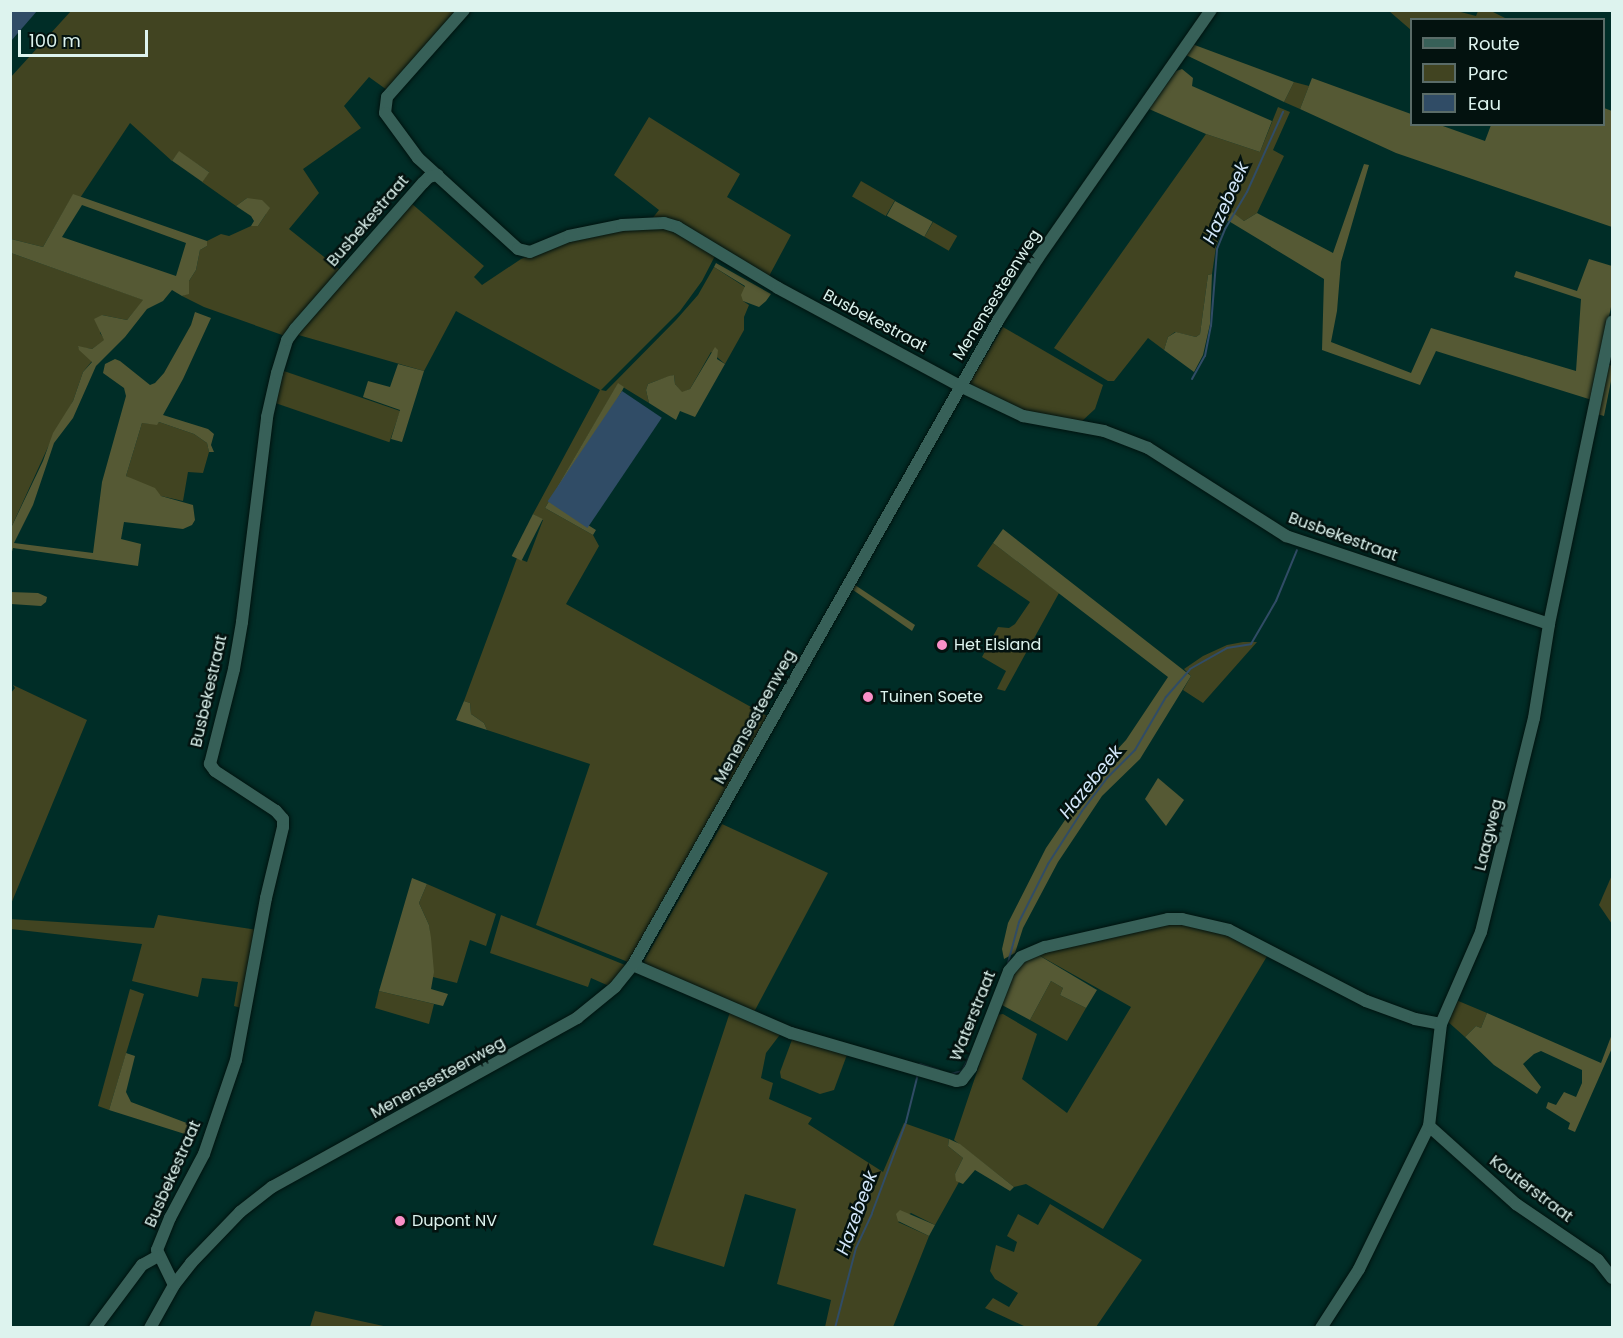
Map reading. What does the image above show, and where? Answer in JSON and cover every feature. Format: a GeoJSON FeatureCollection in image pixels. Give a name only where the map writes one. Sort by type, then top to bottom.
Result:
{"type":"FeatureCollection","features":[{"type":"Feature","properties":{"kind":"street","name":"Busbekestraat"},"geometry":{"type":"LineString","coordinates":[[464,10],[403,76],[387,97],[384,104],[385,113],[405,142],[509,244],[530,252],[569,236],[622,225],[664,223],[677,227],[778,288],[960,386],[1023,416],[1104,431],[1148,448],[1286,536],[1549,624]]}},
{"type":"Feature","properties":{"kind":"street","name":"Menensesteenweg"},"geometry":{"type":"LineString","coordinates":[[150,1328],[174,1285],[210,1242],[240,1212],[272,1187],[577,1018],[615,987],[633,965],[960,386],[1038,258],[1211,10]]}},
{"type":"Feature","properties":{"kind":"street","name":"Busbekestraat"},"geometry":{"type":"LineString","coordinates":[[158,1256],[158,1250],[170,1218],[204,1154],[236,1060],[266,898],[283,827],[283,819],[276,811],[215,771],[210,764],[234,669],[242,622],[267,417],[277,373],[287,340],[295,329],[423,183],[429,177],[438,175]]}},
{"type":"Feature","properties":{"kind":"street","name":"Laagweg"},"geometry":{"type":"LineString","coordinates":[[1321,1328],[1359,1269],[1429,1126],[1441,1024],[1481,932],[1534,718],[1549,624],[1612,322]]}},
{"type":"Feature","properties":{"kind":"street","name":"Waterstraat"},"geometry":{"type":"LineString","coordinates":[[633,965],[791,1034],[956,1081],[962,1080],[971,1068],[1009,970],[1021,957],[1035,950],[1168,919],[1182,919],[1229,930],[1366,1001],[1415,1018],[1441,1024]]}},
{"type":"Feature","properties":{"kind":"street","name":"Kouterstraat"},"geometry":{"type":"LineString","coordinates":[[1429,1126],[1516,1204],[1598,1260],[1612,1278]]}},
{"type":"Feature","properties":{"kind":"street"},"geometry":{"type":"LineString","coordinates":[[95,1328],[142,1265],[158,1256],[174,1285]]}},
{"type":"Feature","properties":{"kind":"green space"},"geometry":{"type":"Polygon","coordinates":[[[71,11],[460,11],[387,90],[369,77],[344,106],[361,128],[303,169],[319,193],[289,229],[343,272],[285,336],[204,307],[182,296],[189,293],[189,281],[196,270],[200,250],[207,246],[207,241],[221,234],[229,236],[251,226],[258,226],[266,214],[247,198],[236,206],[202,182],[209,172],[179,152],[172,161],[130,123],[80,198],[73,195],[43,247],[11,239],[10,78],[71,11]]]}},
{"type":"Feature","properties":{"kind":"green space"},"geometry":{"type":"Polygon","coordinates":[[[1389,11],[1457,11],[1476,16],[1478,11],[1491,11],[1505,18],[1410,18],[1410,29],[1389,11]]]}},
{"type":"Feature","properties":{"kind":"green space"},"geometry":{"type":"Polygon","coordinates":[[[1192,44],[1294,82],[1284,102],[1186,55],[1192,44]]]}},
{"type":"Feature","properties":{"kind":"green space"},"geometry":{"type":"Polygon","coordinates":[[[1182,69],[1193,78],[1192,86],[1272,121],[1260,152],[1206,134],[1149,109],[1176,71],[1182,69]]]}},
{"type":"Feature","properties":{"kind":"green space"},"geometry":{"type":"Polygon","coordinates":[[[1312,78],[1410,114],[1410,126],[1443,126],[1485,141],[1491,126],[1605,126],[1605,108],[1612,111],[1612,227],[1396,153],[1300,109],[1312,78]]]}},
{"type":"Feature","properties":{"kind":"green space"},"geometry":{"type":"Polygon","coordinates":[[[1294,82],[1309,86],[1300,109],[1284,102],[1294,82]]]}},
{"type":"Feature","properties":{"kind":"green space"},"geometry":{"type":"Polygon","coordinates":[[[1278,107],[1290,112],[1273,150],[1284,156],[1257,213],[1244,221],[1232,213],[1222,230],[1216,247],[1212,274],[1208,275],[1200,334],[1196,337],[1175,332],[1168,337],[1164,350],[1148,338],[1114,381],[1108,381],[1054,348],[1206,134],[1260,152],[1278,107]]]}},
{"type":"Feature","properties":{"kind":"green space"},"geometry":{"type":"Polygon","coordinates":[[[649,117],[740,174],[727,197],[791,235],[768,278],[651,220],[659,210],[614,175],[649,117]]]}},
{"type":"Feature","properties":{"kind":"green space"},"geometry":{"type":"Polygon","coordinates":[[[179,151],[209,172],[202,182],[172,161],[179,151]]]}},
{"type":"Feature","properties":{"kind":"green space"},"geometry":{"type":"Polygon","coordinates":[[[1364,164],[1369,165],[1341,262],[1337,311],[1331,342],[1411,373],[1431,328],[1576,371],[1581,299],[1514,277],[1516,271],[1577,291],[1589,259],[1612,266],[1612,302],[1592,400],[1436,351],[1420,385],[1322,350],[1324,279],[1227,220],[1232,212],[1244,221],[1257,213],[1333,253],[1364,164]]]}},
{"type":"Feature","properties":{"kind":"green space"},"geometry":{"type":"Polygon","coordinates":[[[861,181],[895,200],[886,216],[852,197],[861,181]]]}},
{"type":"Feature","properties":{"kind":"green space"},"geometry":{"type":"Polygon","coordinates":[[[73,194],[207,241],[207,246],[200,250],[196,270],[189,281],[189,294],[182,296],[172,290],[163,301],[147,309],[125,337],[96,366],[73,418],[54,443],[33,505],[14,543],[93,553],[102,482],[126,396],[124,388],[103,373],[105,364],[115,359],[150,385],[155,383],[164,373],[191,325],[195,312],[211,318],[183,379],[163,415],[208,429],[214,434],[211,445],[214,452],[209,452],[207,443],[194,434],[159,422],[157,425],[142,423],[126,476],[155,488],[161,496],[193,505],[195,520],[192,525],[183,529],[124,522],[121,539],[141,544],[138,566],[13,548],[11,555],[11,528],[43,461],[53,433],[73,401],[83,372],[92,362],[79,350],[78,346],[92,349],[104,340],[94,319],[102,315],[127,320],[143,300],[11,253],[11,239],[43,247],[73,194]],[[82,205],[62,237],[176,276],[186,243],[82,205]]]}},
{"type":"Feature","properties":{"kind":"green space"},"geometry":{"type":"Polygon","coordinates":[[[247,198],[262,200],[270,208],[258,226],[251,226],[254,221],[251,216],[236,206],[247,198]]]}},
{"type":"Feature","properties":{"kind":"green space"},"geometry":{"type":"Polygon","coordinates":[[[895,201],[933,222],[924,237],[887,216],[895,201]]]}},
{"type":"Feature","properties":{"kind":"green space"},"geometry":{"type":"Polygon","coordinates":[[[411,203],[484,266],[474,277],[482,285],[521,259],[551,246],[642,226],[671,228],[716,254],[702,281],[680,311],[601,390],[606,391],[676,320],[698,295],[714,267],[745,287],[743,301],[749,305],[744,317],[744,330],[725,364],[711,352],[690,389],[682,393],[675,384],[674,375],[648,384],[646,390],[649,403],[618,384],[545,508],[593,535],[599,546],[566,604],[767,716],[628,962],[536,925],[590,764],[487,730],[484,723],[471,714],[470,703],[464,701],[517,558],[527,562],[543,520],[533,514],[600,390],[456,311],[424,371],[295,334],[411,203]]]}},
{"type":"Feature","properties":{"kind":"green space"},"geometry":{"type":"Polygon","coordinates":[[[933,222],[957,236],[949,251],[924,237],[933,222]]]}},
{"type":"Feature","properties":{"kind":"green space"},"geometry":{"type":"Polygon","coordinates":[[[11,253],[144,300],[127,320],[102,315],[100,333],[105,340],[92,349],[78,347],[92,361],[83,372],[73,401],[48,447],[11,528],[11,253]]]}},
{"type":"Feature","properties":{"kind":"green space"},"geometry":{"type":"Polygon","coordinates":[[[716,263],[771,294],[759,307],[743,301],[741,295],[745,286],[714,267],[716,263]]]}},
{"type":"Feature","properties":{"kind":"green space"},"geometry":{"type":"Polygon","coordinates":[[[1212,274],[1210,324],[1203,355],[1194,372],[1164,350],[1168,337],[1176,332],[1196,337],[1200,334],[1208,275],[1212,274]]]}},
{"type":"Feature","properties":{"kind":"green space"},"geometry":{"type":"Polygon","coordinates":[[[1003,327],[1103,385],[1095,409],[1081,422],[1021,411],[971,385],[970,382],[1003,327]]]}},
{"type":"Feature","properties":{"kind":"green space"},"geometry":{"type":"Polygon","coordinates":[[[715,347],[718,350],[717,359],[725,364],[695,417],[680,411],[676,420],[649,403],[646,390],[648,384],[669,376],[674,375],[675,384],[682,392],[690,389],[715,347]]]}},
{"type":"Feature","properties":{"kind":"green space"},"geometry":{"type":"Polygon","coordinates":[[[398,364],[424,371],[402,442],[391,439],[400,410],[363,397],[368,381],[390,387],[398,364]]]}},
{"type":"Feature","properties":{"kind":"green space"},"geometry":{"type":"Polygon","coordinates":[[[1607,364],[1612,366],[1612,376],[1604,416],[1597,414],[1607,364]]]}},
{"type":"Feature","properties":{"kind":"green space"},"geometry":{"type":"Polygon","coordinates":[[[281,370],[400,411],[389,442],[270,401],[281,370]]]}},
{"type":"Feature","properties":{"kind":"green space"},"geometry":{"type":"Polygon","coordinates":[[[618,383],[624,387],[622,391],[556,505],[596,530],[593,535],[545,508],[618,383]]]}},
{"type":"Feature","properties":{"kind":"green space"},"geometry":{"type":"Polygon","coordinates":[[[159,422],[194,434],[207,443],[209,452],[203,473],[188,472],[183,501],[161,496],[126,476],[142,423],[157,424],[159,422]]]}},
{"type":"Feature","properties":{"kind":"green space"},"geometry":{"type":"Polygon","coordinates":[[[533,514],[543,519],[521,561],[512,556],[533,514]]]}},
{"type":"Feature","properties":{"kind":"green space"},"geometry":{"type":"Polygon","coordinates":[[[1003,529],[1191,676],[1140,759],[1102,796],[1058,862],[1023,928],[1015,953],[1004,959],[1002,949],[1008,923],[1046,848],[1101,767],[1126,740],[1168,677],[993,543],[1003,529]]]}},
{"type":"Feature","properties":{"kind":"green space"},"geometry":{"type":"Polygon","coordinates":[[[993,543],[1059,593],[1005,691],[997,689],[1006,671],[982,657],[998,627],[1009,628],[1015,624],[1030,602],[977,566],[993,543]]]}},
{"type":"Feature","properties":{"kind":"green space"},"geometry":{"type":"Polygon","coordinates":[[[855,585],[915,625],[912,631],[853,590],[855,585]]]}},
{"type":"Feature","properties":{"kind":"green space"},"geometry":{"type":"Polygon","coordinates":[[[10,592],[38,593],[47,597],[46,602],[41,606],[11,604],[10,592]]]}},
{"type":"Feature","properties":{"kind":"green space"},"geometry":{"type":"Polygon","coordinates":[[[1257,642],[1203,703],[1183,690],[1191,676],[1184,669],[1203,656],[1227,645],[1257,642]]]}},
{"type":"Feature","properties":{"kind":"green space"},"geometry":{"type":"Polygon","coordinates":[[[13,685],[87,720],[11,904],[10,694],[15,688],[13,685]]]}},
{"type":"Feature","properties":{"kind":"green space"},"geometry":{"type":"Polygon","coordinates":[[[464,701],[470,703],[471,714],[484,723],[487,730],[456,720],[464,701]]]}},
{"type":"Feature","properties":{"kind":"green space"},"geometry":{"type":"Polygon","coordinates":[[[1158,778],[1184,800],[1166,826],[1145,799],[1158,778]]]}},
{"type":"Feature","properties":{"kind":"green space"},"geometry":{"type":"Polygon","coordinates":[[[722,824],[828,873],[753,1014],[646,966],[644,961],[722,824]]]}},
{"type":"Feature","properties":{"kind":"green space"},"geometry":{"type":"Polygon","coordinates":[[[1612,875],[1612,924],[1599,905],[1612,875]]]}},
{"type":"Feature","properties":{"kind":"green space"},"geometry":{"type":"Polygon","coordinates":[[[412,878],[427,884],[419,903],[429,925],[431,938],[434,972],[431,989],[448,994],[443,1006],[379,991],[412,878]]]}},
{"type":"Feature","properties":{"kind":"green space"},"geometry":{"type":"Polygon","coordinates":[[[427,884],[496,914],[486,946],[470,940],[457,983],[433,977],[429,925],[419,903],[427,884]]]}},
{"type":"Feature","properties":{"kind":"green space"},"geometry":{"type":"Polygon","coordinates":[[[158,915],[257,930],[241,1008],[234,1006],[238,982],[202,978],[198,997],[132,981],[142,944],[11,929],[10,919],[154,928],[158,915]]]}},
{"type":"Feature","properties":{"kind":"green space"},"geometry":{"type":"Polygon","coordinates":[[[501,915],[625,965],[609,986],[591,978],[588,987],[490,953],[501,915]]]}},
{"type":"Feature","properties":{"kind":"green space"},"geometry":{"type":"Polygon","coordinates":[[[1180,922],[1225,932],[1269,953],[1103,1229],[1026,1184],[1014,1187],[954,1140],[996,1015],[1003,1014],[1037,1034],[1022,1079],[1067,1113],[1131,1007],[1035,953],[1180,922]]]}},
{"type":"Feature","properties":{"kind":"green space"},"geometry":{"type":"Polygon","coordinates":[[[1035,953],[1097,990],[1086,1008],[1060,995],[1063,988],[1051,981],[1030,1020],[1000,1004],[1015,965],[1035,953]]]}},
{"type":"Feature","properties":{"kind":"green space"},"geometry":{"type":"Polygon","coordinates":[[[1051,981],[1063,988],[1060,995],[1086,1008],[1067,1041],[1030,1020],[1051,981]]]}},
{"type":"Feature","properties":{"kind":"green space"},"geometry":{"type":"Polygon","coordinates":[[[130,989],[144,994],[109,1110],[98,1106],[130,989]]]}},
{"type":"Feature","properties":{"kind":"green space"},"geometry":{"type":"Polygon","coordinates":[[[379,991],[434,1004],[429,1024],[375,1008],[379,991]]]}},
{"type":"Feature","properties":{"kind":"green space"},"geometry":{"type":"Polygon","coordinates":[[[1456,1000],[1487,1013],[1481,1028],[1476,1026],[1465,1037],[1446,1020],[1456,1000]]]}},
{"type":"Feature","properties":{"kind":"green space"},"geometry":{"type":"Polygon","coordinates":[[[730,1012],[782,1032],[766,1053],[761,1078],[773,1083],[769,1099],[812,1118],[808,1124],[883,1172],[904,1123],[949,1139],[948,1146],[963,1158],[955,1174],[959,1182],[935,1225],[911,1213],[898,1222],[929,1236],[893,1327],[825,1327],[831,1300],[777,1284],[796,1209],[745,1194],[724,1267],[653,1245],[730,1012]]]}},
{"type":"Feature","properties":{"kind":"green space"},"geometry":{"type":"Polygon","coordinates":[[[1487,1013],[1601,1063],[1612,1034],[1612,1048],[1575,1132],[1568,1129],[1570,1123],[1546,1108],[1548,1102],[1556,1105],[1564,1092],[1576,1097],[1582,1083],[1582,1070],[1541,1051],[1534,1054],[1523,1064],[1541,1087],[1537,1094],[1494,1065],[1465,1037],[1476,1026],[1481,1028],[1487,1013]]]}},
{"type":"Feature","properties":{"kind":"green space"},"geometry":{"type":"Polygon","coordinates":[[[793,1037],[848,1052],[834,1090],[820,1094],[781,1078],[780,1072],[793,1037]]]}},
{"type":"Feature","properties":{"kind":"green space"},"geometry":{"type":"Polygon","coordinates":[[[126,1053],[135,1056],[126,1092],[131,1102],[192,1125],[188,1135],[109,1110],[126,1053]]]}},
{"type":"Feature","properties":{"kind":"green space"},"geometry":{"type":"Polygon","coordinates":[[[949,1139],[960,1144],[1014,1187],[1010,1191],[975,1170],[963,1184],[956,1181],[955,1174],[963,1158],[948,1146],[949,1139]]]}},
{"type":"Feature","properties":{"kind":"green space"},"geometry":{"type":"Polygon","coordinates":[[[1050,1204],[1142,1260],[1096,1327],[1026,1327],[985,1308],[993,1298],[1009,1307],[1018,1293],[995,1279],[990,1271],[996,1245],[1014,1252],[1017,1242],[1007,1236],[1018,1214],[1038,1225],[1050,1204]]]}},
{"type":"Feature","properties":{"kind":"green space"},"geometry":{"type":"Polygon","coordinates":[[[900,1210],[935,1225],[929,1236],[898,1221],[896,1214],[900,1210]]]}},
{"type":"Feature","properties":{"kind":"green space"},"geometry":{"type":"Polygon","coordinates":[[[315,1311],[388,1327],[310,1327],[315,1311]]]}},
{"type":"Feature","properties":{"kind":"water"},"geometry":{"type":"Polygon","coordinates":[[[10,11],[37,11],[11,41],[10,11]]]}},
{"type":"Feature","properties":{"kind":"water"},"geometry":{"type":"Polygon","coordinates":[[[622,391],[662,418],[587,528],[548,501],[622,391]]]}},
{"type":"Feature","properties":{"kind":"waterway","name":"Hazebeek"},"geometry":{"type":"LineString","coordinates":[[1192,379],[1205,356],[1211,326],[1217,249],[1225,229],[1247,192],[1283,112]]}},
{"type":"Feature","properties":{"kind":"waterway","name":"Hazebeek"},"geometry":{"type":"LineString","coordinates":[[1008,963],[1019,922],[1048,864],[1082,811],[1107,778],[1135,750],[1166,697],[1190,669],[1227,648],[1251,644],[1276,601],[1297,550]]}},
{"type":"Feature","properties":{"kind":"waterway","name":"Hazebeek"},"geometry":{"type":"LineString","coordinates":[[951,1074],[962,1071],[969,1057]]}},
{"type":"Feature","properties":{"kind":"waterway","name":"Hazebeek"},"geometry":{"type":"LineString","coordinates":[[920,1064],[939,1070]]}},
{"type":"Feature","properties":{"kind":"waterway","name":"Hazebeek"},"geometry":{"type":"LineString","coordinates":[[835,1328],[856,1248],[872,1213],[906,1122],[918,1074]]}},
{"type":"Feature","properties":{"kind":"place","name":"Het Elsland"},"geometry":{"type":"Point","coordinates":[942,645]}},
{"type":"Feature","properties":{"kind":"place","name":"Tuinen Soete"},"geometry":{"type":"Point","coordinates":[868,697]}},
{"type":"Feature","properties":{"kind":"place","name":"Dupont NV"},"geometry":{"type":"Point","coordinates":[400,1221]}}]}
